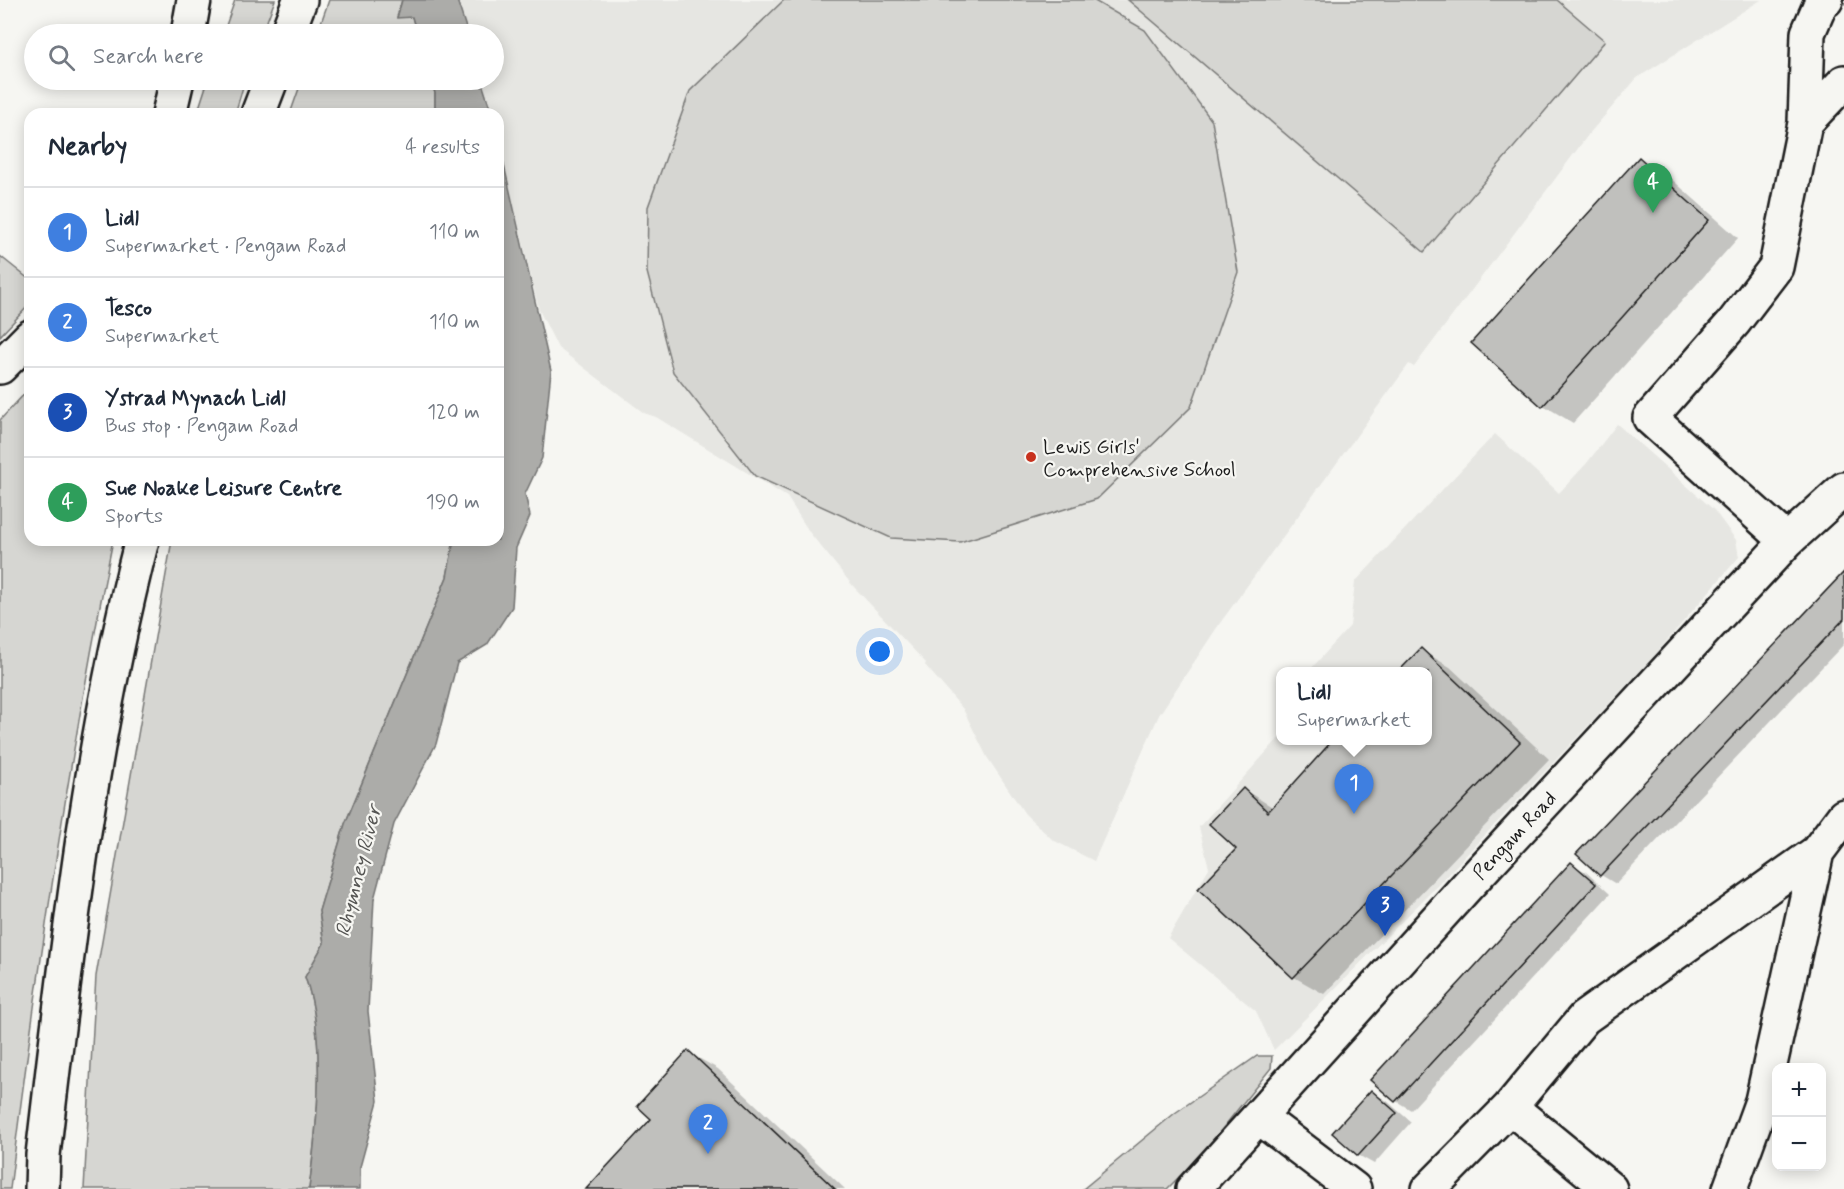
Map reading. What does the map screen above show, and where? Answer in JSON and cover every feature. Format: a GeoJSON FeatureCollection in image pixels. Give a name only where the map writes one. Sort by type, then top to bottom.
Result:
{"type":"FeatureCollection","features":[{"type":"Feature","properties":{"kind":"street"},"geometry":{"type":"LineString","coordinates":[[190,24],[194,0]]}},
{"type":"Feature","properties":{"kind":"street"},"geometry":{"type":"LineString","coordinates":[[291,24],[300,0]]}},
{"type":"Feature","properties":{"kind":"street"},"geometry":{"type":"LineString","coordinates":[[1787,541],[1650,418],[1734,322],[1776,267],[1805,123],[1808,33],[1821,3],[1826,0]]}},
{"type":"Feature","properties":{"kind":"street"},"geometry":{"type":"LineString","coordinates":[[1805,123],[1844,82]]}},
{"type":"Feature","properties":{"kind":"street"},"geometry":{"type":"LineString","coordinates":[[170,108],[175,90]]}},
{"type":"Feature","properties":{"kind":"street"},"geometry":{"type":"LineString","coordinates":[[260,108],[267,90]]}},
{"type":"Feature","properties":{"kind":"street"},"geometry":{"type":"LineString","coordinates":[[0,367],[24,343]]}},
{"type":"Feature","properties":{"kind":"street","name":"Pengam Road"},"geometry":{"type":"LineString","coordinates":[[1193,1189],[1468,885],[1787,541],[1844,489]]}},
{"type":"Feature","properties":{"kind":"street"},"geometry":{"type":"LineString","coordinates":[[42,1189],[43,1155],[68,948],[95,765],[141,546]]}},
{"type":"Feature","properties":{"kind":"street"},"geometry":{"type":"LineString","coordinates":[[1429,1189],[1510,1107],[1584,1018],[1817,852],[1844,816]]}},
{"type":"Feature","properties":{"kind":"street"},"geometry":{"type":"LineString","coordinates":[[1730,1189],[1762,1101],[1817,852]]}},
{"type":"Feature","properties":{"kind":"street"},"geometry":{"type":"LineString","coordinates":[[1510,1107],[1610,1189]]}},
{"type":"Feature","properties":{"kind":"street"},"geometry":{"type":"LineString","coordinates":[[1259,1116],[1354,1189]]}},
{"type":"Feature","properties":{"kind":"shaded area"},"geometry":{"type":"Polygon","coordinates":[[[235,0],[275,0],[266,24],[227,24],[235,0]]]}},
{"type":"Feature","properties":{"kind":"shaded area"},"geometry":{"type":"Polygon","coordinates":[[[329,0],[402,0],[397,17],[412,17],[414,24],[321,24],[329,0]]]}},
{"type":"Feature","properties":{"kind":"shaded area","name":"Lewis Girls' Comprehensive School"},"geometry":{"type":"Polygon","coordinates":[[[457,0],[1761,0],[1637,78],[1588,135],[1414,367],[1409,364],[1220,623],[1159,715],[1094,861],[1053,840],[1025,814],[987,757],[963,709],[925,665],[926,663],[853,586],[810,533],[787,497],[656,417],[644,413],[558,348],[539,310],[504,164],[504,108],[490,108],[484,90],[504,90],[504,24],[465,24],[457,0]]]}},
{"type":"Feature","properties":{"kind":"shaded area"},"geometry":{"type":"Polygon","coordinates":[[[784,0],[1093,0],[1145,30],[1212,121],[1238,272],[1191,407],[1097,499],[960,542],[891,538],[755,476],[673,372],[647,272],[648,207],[690,91],[784,0]]]}},
{"type":"Feature","properties":{"kind":"shaded area"},"geometry":{"type":"Polygon","coordinates":[[[1128,0],[1557,0],[1605,41],[1424,252],[1128,0]]]}},
{"type":"Feature","properties":{"kind":"shaded area"},"geometry":{"type":"Polygon","coordinates":[[[205,90],[242,90],[237,108],[199,108],[205,90]]]}},
{"type":"Feature","properties":{"kind":"shaded area"},"geometry":{"type":"Polygon","coordinates":[[[298,90],[434,90],[435,93],[435,108],[292,108],[298,90]]]}},
{"type":"Feature","properties":{"kind":"shaded area"},"geometry":{"type":"Polygon","coordinates":[[[0,256],[24,275],[24,310],[0,336],[0,256]]]}},
{"type":"Feature","properties":{"kind":"shaded area"},"geometry":{"type":"Polygon","coordinates":[[[24,394],[24,546],[112,546],[82,702],[55,864],[10,1189],[0,1189],[0,420],[24,394]]]}},
{"type":"Feature","properties":{"kind":"shaded area"},"geometry":{"type":"Polygon","coordinates":[[[1617,424],[1714,510],[1736,540],[1739,557],[1652,658],[1438,885],[1274,1050],[1256,1011],[1168,938],[1209,868],[1199,827],[1276,741],[1276,745],[1432,745],[1432,667],[1313,667],[1350,626],[1355,582],[1495,434],[1559,493],[1587,463],[1617,424]]]}},
{"type":"Feature","properties":{"kind":"shaded area"},"geometry":{"type":"Polygon","coordinates":[[[171,546],[453,546],[447,577],[345,824],[319,911],[324,943],[305,977],[312,1001],[318,1054],[317,1110],[309,1189],[84,1189],[96,976],[171,546]]]}},
{"type":"Feature","properties":{"kind":"shaded area"},"geometry":{"type":"Polygon","coordinates":[[[1257,1056],[1272,1056],[1271,1068],[1202,1154],[1167,1189],[1083,1189],[1175,1113],[1257,1056]]]}},
{"type":"Feature","properties":{"kind":"water"},"geometry":{"type":"Polygon","coordinates":[[[402,0],[457,0],[465,24],[414,24],[412,17],[397,18],[402,0]]]}},
{"type":"Feature","properties":{"kind":"water"},"geometry":{"type":"Polygon","coordinates":[[[434,90],[484,90],[490,108],[435,108],[434,90]]]}},
{"type":"Feature","properties":{"kind":"water","name":"Rhymney River"},"geometry":{"type":"Polygon","coordinates":[[[504,165],[551,371],[542,458],[525,494],[530,516],[516,548],[512,607],[487,645],[457,663],[436,744],[394,824],[374,899],[368,1011],[378,1101],[360,1167],[360,1189],[309,1189],[317,1110],[318,1054],[312,1001],[305,977],[324,943],[319,911],[345,824],[447,577],[453,546],[504,546],[504,165]]]}},
{"type":"Feature","properties":{"kind":"building"},"geometry":{"type":"Polygon","coordinates":[[[1639,157],[1709,220],[1542,407],[1471,343],[1639,157]]]}},
{"type":"Feature","properties":{"kind":"building"},"geometry":{"type":"Polygon","coordinates":[[[1844,572],[1844,619],[1600,876],[1576,854],[1844,572]]]}},
{"type":"Feature","properties":{"kind":"building"},"geometry":{"type":"Polygon","coordinates":[[[1421,648],[1520,742],[1293,978],[1198,889],[1236,849],[1209,824],[1243,788],[1268,812],[1328,745],[1432,745],[1432,667],[1403,667],[1421,648]]]}},
{"type":"Feature","properties":{"kind":"building"},"geometry":{"type":"Polygon","coordinates":[[[1571,862],[1596,884],[1395,1102],[1370,1080],[1571,862]]]}},
{"type":"Feature","properties":{"kind":"building"},"geometry":{"type":"Polygon","coordinates":[[[688,1050],[835,1189],[586,1189],[651,1119],[637,1106],[688,1050]]]}},
{"type":"Feature","properties":{"kind":"building"},"geometry":{"type":"Polygon","coordinates":[[[1371,1090],[1397,1113],[1358,1156],[1332,1133],[1371,1090]]]}},
{"type":"Feature","properties":{"kind":"place","name":"Sue Noake Leisure Centre"},"geometry":{"type":"Point","coordinates":[1653,213]}},
{"type":"Feature","properties":{"kind":"place","name":"Lewis Girls' Comprehensive School"},"geometry":{"type":"Point","coordinates":[1031,457]}},
{"type":"Feature","properties":{"kind":"place","name":"Lidl"},"geometry":{"type":"Point","coordinates":[1354,814]}},
{"type":"Feature","properties":{"kind":"place","name":"Ystrad Mynach Lidl"},"geometry":{"type":"Point","coordinates":[1385,936]}},
{"type":"Feature","properties":{"kind":"place","name":"Tesco"},"geometry":{"type":"Point","coordinates":[708,1154]}}]}
